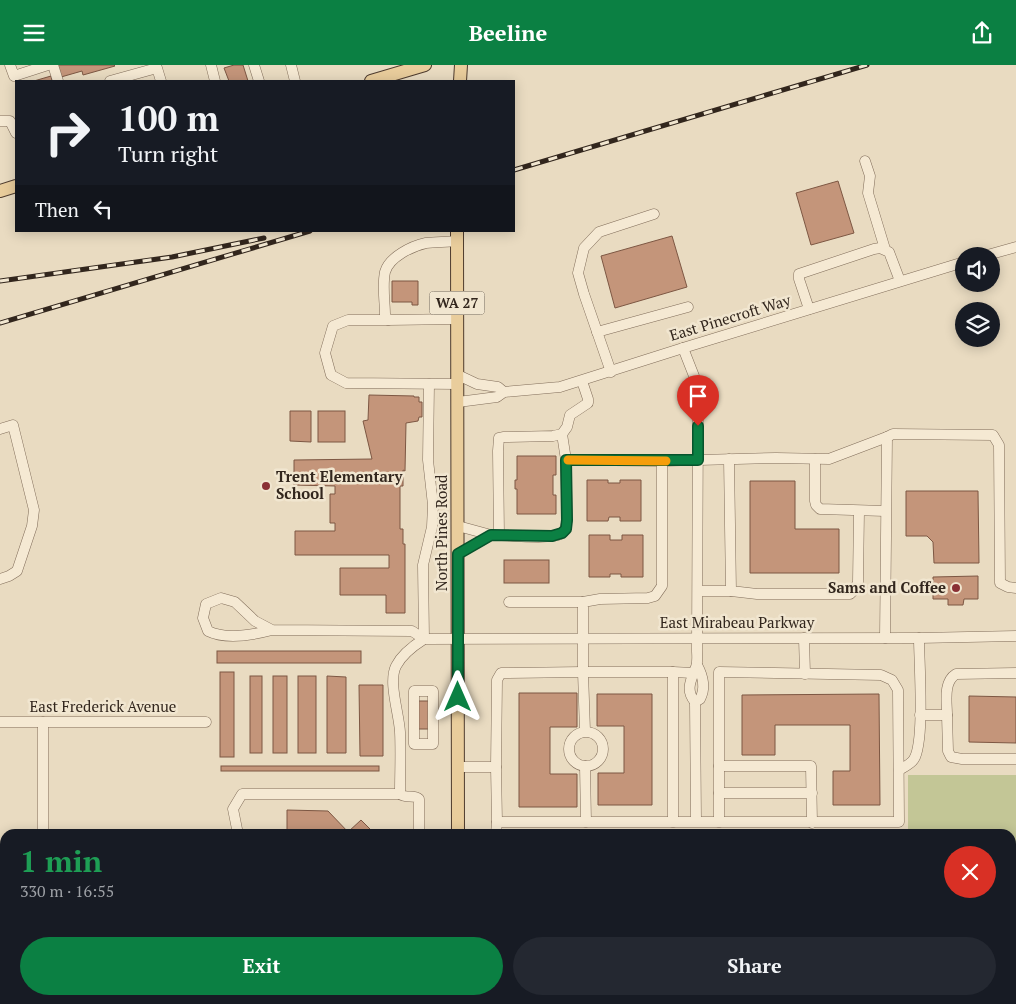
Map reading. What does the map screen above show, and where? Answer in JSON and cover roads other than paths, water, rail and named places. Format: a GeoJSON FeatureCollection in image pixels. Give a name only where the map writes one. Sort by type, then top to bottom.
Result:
{"type":"FeatureCollection","features":[{"type":"Feature","properties":{"kind":"main road"},"geometry":{"type":"LineString","coordinates":[[374,80],[425,65]]}},
{"type":"Feature","properties":{"kind":"main road"},"geometry":{"type":"LineString","coordinates":[[460,80],[461,65]]}},
{"type":"Feature","properties":{"kind":"main road"},"geometry":{"type":"LineString","coordinates":[[0,191],[15,186]]}},
{"type":"Feature","properties":{"kind":"main road","name":"North Pines Road"},"geometry":{"type":"LineString","coordinates":[[457,236],[458,829]]}},
{"type":"Feature","properties":{"kind":"street"},"geometry":{"type":"LineString","coordinates":[[10,65],[14,76],[48,65]]}},
{"type":"Feature","properties":{"kind":"street"},"geometry":{"type":"LineString","coordinates":[[53,65],[58,80]]}},
{"type":"Feature","properties":{"kind":"street"},"geometry":{"type":"LineString","coordinates":[[211,65],[215,80]]}},
{"type":"Feature","properties":{"kind":"street"},"geometry":{"type":"LineString","coordinates":[[254,65],[259,80]]}},
{"type":"Feature","properties":{"kind":"street"},"geometry":{"type":"LineString","coordinates":[[290,65],[295,80]]}},
{"type":"Feature","properties":{"kind":"street"},"geometry":{"type":"LineString","coordinates":[[114,80],[157,68],[161,80]]}},
{"type":"Feature","properties":{"kind":"street"},"geometry":{"type":"LineString","coordinates":[[0,121],[10,121],[15,131]]}},
{"type":"Feature","properties":{"kind":"street"},"geometry":{"type":"LineString","coordinates":[[865,161],[870,175],[868,193],[885,249],[889,252],[900,281]]}},
{"type":"Feature","properties":{"kind":"street"},"geometry":{"type":"LineString","coordinates":[[611,372],[578,273],[584,247],[599,231],[654,214]]}},
{"type":"Feature","properties":{"kind":"street"},"geometry":{"type":"LineString","coordinates":[[388,320],[385,315],[385,279],[387,267],[391,262],[411,248],[457,236]]}},
{"type":"Feature","properties":{"kind":"street"},"geometry":{"type":"LineString","coordinates":[[1000,252],[1016,247]]}},
{"type":"Feature","properties":{"kind":"street"},"geometry":{"type":"LineString","coordinates":[[809,309],[799,274],[874,249],[885,249]]}},
{"type":"Feature","properties":{"kind":"street","name":"East Pinecroft Way"},"geometry":{"type":"LineString","coordinates":[[458,402],[497,397],[504,392],[560,387],[582,381],[684,347],[955,265]]}},
{"type":"Feature","properties":{"kind":"street"},"geometry":{"type":"LineString","coordinates":[[597,332],[688,307]]}},
{"type":"Feature","properties":{"kind":"street"},"geometry":{"type":"LineString","coordinates":[[458,319],[348,320],[333,326],[324,353],[331,375],[346,383],[429,384],[458,379]]}},
{"type":"Feature","properties":{"kind":"street"},"geometry":{"type":"LineString","coordinates":[[684,347],[694,376],[698,408],[697,670],[689,686],[691,697],[695,702],[696,821]]}},
{"type":"Feature","properties":{"kind":"street","name":"East Pinecroft Way"},"geometry":{"type":"LineString","coordinates":[[458,379],[498,387],[504,392]]}},
{"type":"Feature","properties":{"kind":"street"},"geometry":{"type":"LineString","coordinates":[[495,535],[499,438],[562,434],[567,427],[570,415],[588,403],[582,381]]}},
{"type":"Feature","properties":{"kind":"street"},"geometry":{"type":"LineString","coordinates":[[400,794],[400,730],[394,672],[396,665],[407,651],[424,639],[424,565],[432,527],[433,505],[428,460],[429,384]]}},
{"type":"Feature","properties":{"kind":"street"},"geometry":{"type":"LineString","coordinates":[[0,429],[13,425],[34,509],[32,526],[17,571],[0,579]]}},
{"type":"Feature","properties":{"kind":"street"},"geometry":{"type":"LineString","coordinates":[[458,526],[495,535],[552,536],[562,533],[566,529],[566,460],[562,434]]}},
{"type":"Feature","properties":{"kind":"street"},"geometry":{"type":"LineString","coordinates":[[566,460],[829,459],[893,434],[993,435],[998,445],[1000,583],[1016,588]]}},
{"type":"Feature","properties":{"kind":"street"},"geometry":{"type":"LineString","coordinates":[[885,638],[887,437]]}},
{"type":"Feature","properties":{"kind":"street"},"geometry":{"type":"LineString","coordinates":[[729,459],[731,591]]}},
{"type":"Feature","properties":{"kind":"street"},"geometry":{"type":"LineString","coordinates":[[815,459],[816,505],[820,509],[885,511]]}},
{"type":"Feature","properties":{"kind":"street"},"geometry":{"type":"LineString","coordinates":[[509,602],[583,602],[600,599],[648,598],[654,596],[662,586],[662,461]]}},
{"type":"Feature","properties":{"kind":"street"},"geometry":{"type":"LineString","coordinates":[[698,591],[850,594],[858,582],[859,511]]}},
{"type":"Feature","properties":{"kind":"street"},"geometry":{"type":"LineString","coordinates":[[458,554],[495,535]]}},
{"type":"Feature","properties":{"kind":"street","name":"East Mirabeau Parkway"},"geometry":{"type":"LineString","coordinates":[[272,630],[255,621],[235,602],[220,598],[206,604],[203,618],[208,631],[216,635],[254,635],[272,630],[412,631],[424,639],[1016,637]]}},
{"type":"Feature","properties":{"kind":"street"},"geometry":{"type":"LineString","coordinates":[[583,602],[582,639],[585,731]]}},
{"type":"Feature","properties":{"kind":"street"},"geometry":{"type":"LineString","coordinates":[[804,638],[805,674]]}},
{"type":"Feature","properties":{"kind":"street"},"geometry":{"type":"LineString","coordinates":[[899,770],[914,759],[919,744],[918,638]]}},
{"type":"Feature","properties":{"kind":"street"},"geometry":{"type":"LineString","coordinates":[[496,822],[899,822],[898,690],[892,680],[881,675],[697,670],[673,673],[504,672],[498,675],[497,680],[496,767],[496,822],[496,829]]}},
{"type":"Feature","properties":{"kind":"street"},"geometry":{"type":"LineString","coordinates":[[719,672],[719,822]]}},
{"type":"Feature","properties":{"kind":"street"},"geometry":{"type":"LineString","coordinates":[[673,673],[673,822]]}},
{"type":"Feature","properties":{"kind":"street"},"geometry":{"type":"LineString","coordinates":[[1016,673],[956,674],[952,676],[947,684],[948,751],[951,757],[962,759],[1016,759]]}},
{"type":"Feature","properties":{"kind":"street"},"geometry":{"type":"LineString","coordinates":[[414,691],[433,691],[433,744],[414,744],[414,691]]}},
{"type":"Feature","properties":{"kind":"street"},"geometry":{"type":"LineString","coordinates":[[920,715],[947,715]]}},
{"type":"Feature","properties":{"kind":"street","name":"East Frederick Avenue"},"geometry":{"type":"LineString","coordinates":[[0,722],[206,722]]}},
{"type":"Feature","properties":{"kind":"street"},"geometry":{"type":"LineString","coordinates":[[43,722],[43,829]]}},
{"type":"Feature","properties":{"kind":"street"},"geometry":{"type":"LineString","coordinates":[[585,731],[596,734],[600,738],[604,749],[600,759],[590,766],[585,766],[574,762],[569,746],[574,736],[585,731]]}},
{"type":"Feature","properties":{"kind":"street"},"geometry":{"type":"LineString","coordinates":[[585,766],[586,822]]}},
{"type":"Feature","properties":{"kind":"street"},"geometry":{"type":"LineString","coordinates":[[719,766],[811,766],[812,823]]}},
{"type":"Feature","properties":{"kind":"street"},"geometry":{"type":"LineString","coordinates":[[459,767],[496,767]]}},
{"type":"Feature","properties":{"kind":"street"},"geometry":{"type":"LineString","coordinates":[[719,793],[812,793]]}},
{"type":"Feature","properties":{"kind":"street"},"geometry":{"type":"LineString","coordinates":[[237,829],[233,809],[242,794],[400,794],[417,797],[419,799],[419,829]]}},
{"type":"Feature","properties":{"kind":"railway"},"geometry":{"type":"LineString","coordinates":[[515,170],[867,65]]}},
{"type":"Feature","properties":{"kind":"railway"},"geometry":{"type":"LineString","coordinates":[[0,323],[307,232]]}},
{"type":"Feature","properties":{"kind":"railway"},"geometry":{"type":"LineString","coordinates":[[0,281],[172,257],[264,238]]}},
{"type":"Feature","properties":{"kind":"place","name":"Trent Elementary School"},"geometry":{"type":"Point","coordinates":[266,486]}},
{"type":"Feature","properties":{"kind":"place","name":"Sams and Coffee"},"geometry":{"type":"Point","coordinates":[956,588]}}]}
